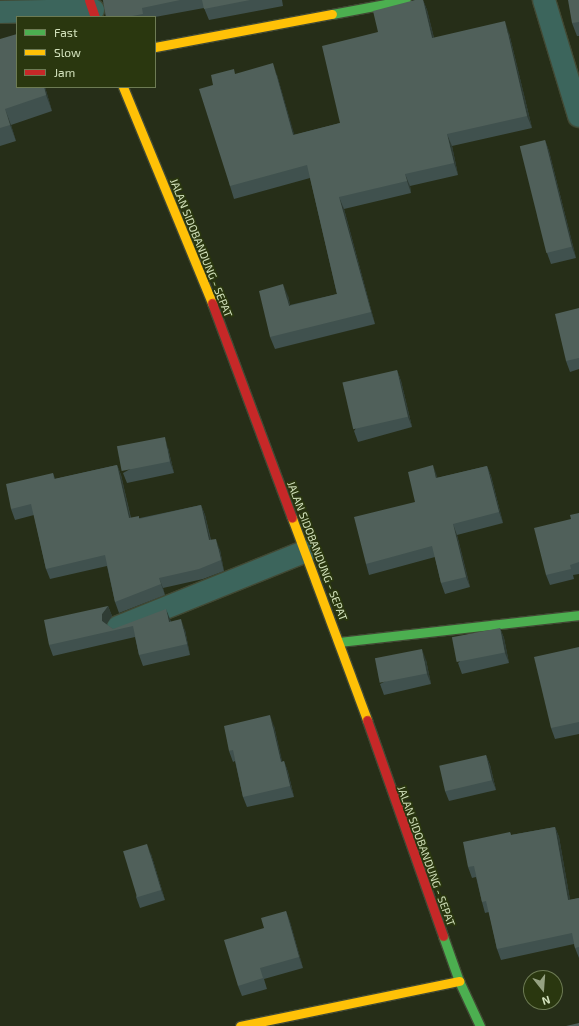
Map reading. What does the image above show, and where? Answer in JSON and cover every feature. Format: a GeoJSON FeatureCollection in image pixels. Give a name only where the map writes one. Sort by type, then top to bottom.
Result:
{"type":"FeatureCollection","features":[{"type":"Feature","properties":{"kind":"street"},"geometry":{"type":"LineString","coordinates":[[156,47],[406,0]]}},
{"type":"Feature","properties":{"kind":"street"},"geometry":{"type":"LineString","coordinates":[[544,0],[579,116]]}},
{"type":"Feature","properties":{"kind":"street"},"geometry":{"type":"LineString","coordinates":[[0,12],[92,9]]}},
{"type":"Feature","properties":{"kind":"street","name":"JALAN SIDOBANDUNG - SEPAT"},"geometry":{"type":"LineString","coordinates":[[123,88],[216,314],[339,642],[459,981],[480,1026]]}},
{"type":"Feature","properties":{"kind":"street"},"geometry":{"type":"LineString","coordinates":[[118,627],[304,552]]}},
{"type":"Feature","properties":{"kind":"street"},"geometry":{"type":"LineString","coordinates":[[339,642],[579,615]]}},
{"type":"Feature","properties":{"kind":"street"},"geometry":{"type":"LineString","coordinates":[[240,1026],[459,981]]}},
{"type":"Feature","properties":{"kind":"building"},"geometry":{"type":"Polygon","coordinates":[[[103,0],[180,0],[142,8],[143,14],[132,16],[106,16],[103,0]]]}},
{"type":"Feature","properties":{"kind":"building"},"geometry":{"type":"Polygon","coordinates":[[[202,0],[250,0],[204,9],[202,0]]]}},
{"type":"Feature","properties":{"kind":"building"},"geometry":{"type":"Polygon","coordinates":[[[415,0],[423,0],[432,38],[505,21],[527,116],[447,134],[454,163],[405,174],[407,181],[339,197],[371,312],[270,337],[259,291],[283,284],[289,306],[337,294],[307,165],[230,186],[199,89],[213,85],[211,75],[234,69],[235,74],[273,63],[293,135],[340,123],[322,46],[378,32],[373,11],[415,0]]]}},
{"type":"Feature","properties":{"kind":"building"},"geometry":{"type":"Polygon","coordinates":[[[568,0],[579,0],[579,22],[572,23],[568,0]]]}},
{"type":"Feature","properties":{"kind":"building"},"geometry":{"type":"Polygon","coordinates":[[[16,34],[16,88],[44,88],[46,95],[5,109],[10,125],[0,128],[0,39],[16,34]]]}},
{"type":"Feature","properties":{"kind":"building"},"geometry":{"type":"Polygon","coordinates":[[[545,140],[572,247],[546,253],[520,146],[545,140]]]}},
{"type":"Feature","properties":{"kind":"building"},"geometry":{"type":"Polygon","coordinates":[[[579,308],[579,358],[566,361],[555,314],[579,308]]]}},
{"type":"Feature","properties":{"kind":"building"},"geometry":{"type":"Polygon","coordinates":[[[397,370],[408,417],[353,429],[342,383],[397,370]]]}},
{"type":"Feature","properties":{"kind":"building"},"geometry":{"type":"Polygon","coordinates":[[[165,437],[170,462],[122,471],[117,446],[165,437]]]}},
{"type":"Feature","properties":{"kind":"building"},"geometry":{"type":"Polygon","coordinates":[[[117,465],[129,518],[139,516],[139,519],[201,505],[209,540],[216,539],[221,560],[199,569],[159,578],[161,584],[115,602],[105,555],[46,569],[31,504],[11,509],[6,484],[53,473],[54,479],[117,465]]]}},
{"type":"Feature","properties":{"kind":"building"},"geometry":{"type":"Polygon","coordinates":[[[433,465],[436,478],[487,466],[499,512],[453,524],[466,577],[441,583],[432,546],[366,564],[354,517],[415,502],[408,472],[433,465]]]}},
{"type":"Feature","properties":{"kind":"building"},"geometry":{"type":"Polygon","coordinates":[[[579,513],[579,562],[570,565],[571,569],[546,575],[534,528],[571,519],[570,515],[579,513]]]}},
{"type":"Feature","properties":{"kind":"building"},"geometry":{"type":"Polygon","coordinates":[[[108,606],[102,614],[102,621],[113,629],[166,609],[169,622],[181,619],[187,644],[139,655],[133,626],[49,645],[44,620],[108,606]]]}},
{"type":"Feature","properties":{"kind":"building"},"geometry":{"type":"Polygon","coordinates":[[[500,628],[505,653],[457,662],[452,637],[500,628]]]}},
{"type":"Feature","properties":{"kind":"building"},"geometry":{"type":"Polygon","coordinates":[[[579,647],[579,722],[551,728],[534,657],[579,647]]]}},
{"type":"Feature","properties":{"kind":"building"},"geometry":{"type":"Polygon","coordinates":[[[422,649],[427,674],[380,683],[375,658],[422,649]]]}},
{"type":"Feature","properties":{"kind":"building"},"geometry":{"type":"Polygon","coordinates":[[[270,715],[281,762],[284,761],[290,786],[243,797],[233,750],[229,751],[224,726],[270,715]]]}},
{"type":"Feature","properties":{"kind":"building"},"geometry":{"type":"Polygon","coordinates":[[[486,755],[492,780],[445,791],[439,766],[486,755]]]}},
{"type":"Feature","properties":{"kind":"building"},"geometry":{"type":"Polygon","coordinates":[[[555,827],[568,900],[579,898],[579,947],[575,948],[572,933],[497,949],[486,901],[482,902],[474,866],[468,867],[463,842],[510,832],[511,835],[555,827]]]}},
{"type":"Feature","properties":{"kind":"building"},"geometry":{"type":"Polygon","coordinates":[[[147,844],[161,890],[137,897],[123,851],[147,844]]]}},
{"type":"Feature","properties":{"kind":"building"},"geometry":{"type":"Polygon","coordinates":[[[286,911],[299,957],[260,968],[263,978],[238,986],[224,940],[264,928],[261,918],[286,911]]]}},
{"type":"Feature","properties":{"kind":"building"},"geometry":{"type":"Polygon","coordinates":[[[579,1023],[579,1026],[566,1026],[579,1023]]]}},
{"type":"Feature","properties":{"kind":"traffic: fast"},"geometry":{"type":"LineString","coordinates":[[332,14],[406,0]]}},
{"type":"Feature","properties":{"kind":"traffic: fast"},"geometry":{"type":"LineString","coordinates":[[339,642],[579,615]]}},
{"type":"Feature","properties":{"kind":"traffic: fast"},"geometry":{"type":"LineString","coordinates":[[443,936],[459,981],[480,1026]]}},
{"type":"Feature","properties":{"kind":"traffic: slow"},"geometry":{"type":"LineString","coordinates":[[156,47],[332,14]]}},
{"type":"Feature","properties":{"kind":"traffic: slow"},"geometry":{"type":"LineString","coordinates":[[123,88],[212,303]]}},
{"type":"Feature","properties":{"kind":"traffic: slow"},"geometry":{"type":"LineString","coordinates":[[292,518],[367,720]]}},
{"type":"Feature","properties":{"kind":"traffic: slow"},"geometry":{"type":"LineString","coordinates":[[240,1026],[459,981]]}},
{"type":"Feature","properties":{"kind":"traffic: jam"},"geometry":{"type":"LineString","coordinates":[[89,0],[95,16]]}},
{"type":"Feature","properties":{"kind":"traffic: jam"},"geometry":{"type":"LineString","coordinates":[[212,303],[292,518]]}},
{"type":"Feature","properties":{"kind":"traffic: jam"},"geometry":{"type":"LineString","coordinates":[[367,720],[443,936]]}}]}
